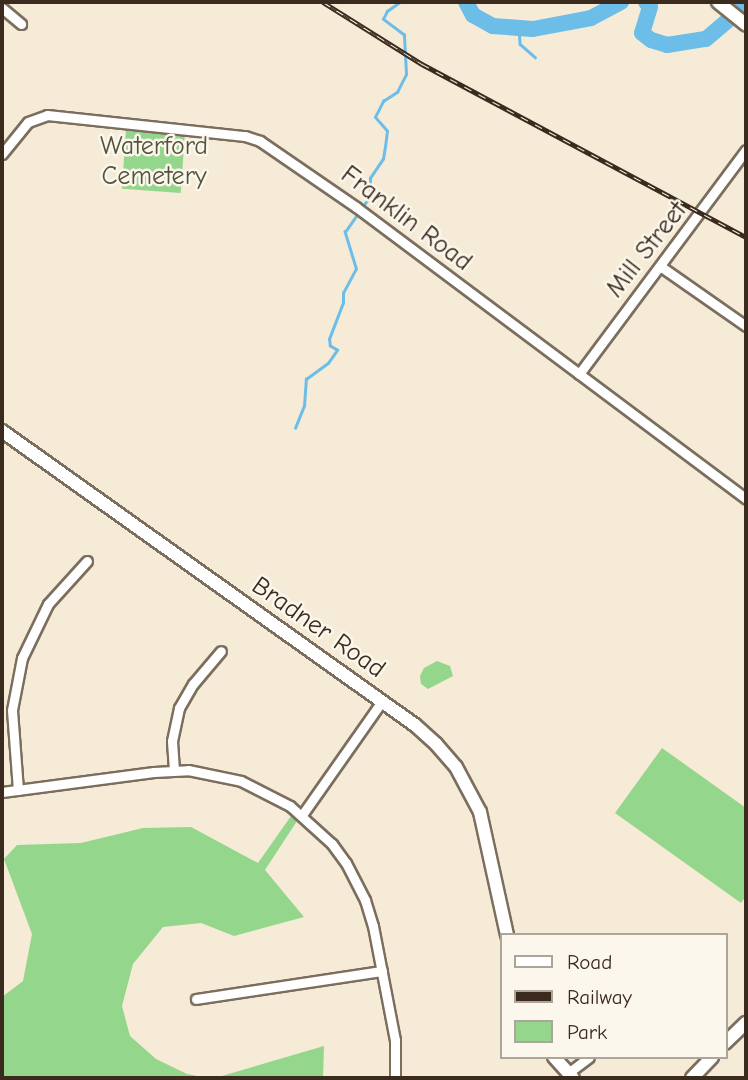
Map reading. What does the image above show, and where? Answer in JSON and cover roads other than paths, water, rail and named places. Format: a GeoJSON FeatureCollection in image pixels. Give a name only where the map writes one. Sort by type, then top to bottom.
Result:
{"type":"FeatureCollection","features":[{"type":"Feature","properties":{"kind":"street"},"geometry":{"type":"LineString","coordinates":[[723,6],[746,25]]}},
{"type":"Feature","properties":{"kind":"street"},"geometry":{"type":"LineString","coordinates":[[2,8],[21,23]]}},
{"type":"Feature","properties":{"kind":"street","name":"Franklin Road"},"geometry":{"type":"LineString","coordinates":[[2,154],[28,122],[47,115],[245,136],[269,146],[360,210],[746,499]]}},
{"type":"Feature","properties":{"kind":"street","name":"Mill Street"},"geometry":{"type":"LineString","coordinates":[[579,374],[746,150]]}},
{"type":"Feature","properties":{"kind":"street"},"geometry":{"type":"LineString","coordinates":[[660,266],[746,326]]}},
{"type":"Feature","properties":{"kind":"street","name":"Bradner Road"},"geometry":{"type":"LineString","coordinates":[[2,431],[382,701],[436,744],[456,767],[472,794],[486,832],[507,933]]}},
{"type":"Feature","properties":{"kind":"street"},"geometry":{"type":"LineString","coordinates":[[18,790],[12,724],[18,673],[31,637],[48,604],[87,561]]}},
{"type":"Feature","properties":{"kind":"street"},"geometry":{"type":"LineString","coordinates":[[174,770],[172,741],[179,708],[193,684],[220,652]]}},
{"type":"Feature","properties":{"kind":"street"},"geometry":{"type":"LineString","coordinates":[[302,815],[382,701]]}},
{"type":"Feature","properties":{"kind":"street"},"geometry":{"type":"LineString","coordinates":[[2,792],[174,770],[205,772],[241,781],[272,795],[302,815],[332,844],[357,883],[371,917],[395,1040],[395,1078]]}},
{"type":"Feature","properties":{"kind":"street"},"geometry":{"type":"LineString","coordinates":[[196,999],[382,971]]}},
{"type":"Feature","properties":{"kind":"street"},"geometry":{"type":"LineString","coordinates":[[727,1041],[746,1023]]}},
{"type":"Feature","properties":{"kind":"street"},"geometry":{"type":"LineString","coordinates":[[556,1059],[570,1076],[587,1059]]}},
{"type":"Feature","properties":{"kind":"street"},"geometry":{"type":"LineString","coordinates":[[692,1078],[710,1059]]}},
{"type":"Feature","properties":{"kind":"waterway"},"geometry":{"type":"LineString","coordinates":[[295,428],[304,406],[306,379],[328,363],[337,350],[330,346],[329,339],[343,303],[343,293],[356,269],[345,232],[370,196],[370,178],[383,159],[387,131],[375,117],[383,101],[397,92],[406,74],[404,35],[383,19],[387,11],[400,2]]}},
{"type":"Feature","properties":{"kind":"waterway"},"geometry":{"type":"LineString","coordinates":[[466,2],[473,15],[493,26],[533,29],[591,18],[621,2]]}},
{"type":"Feature","properties":{"kind":"waterway"},"geometry":{"type":"LineString","coordinates":[[646,2],[650,7],[642,33],[651,40],[667,45],[706,39],[746,5]]}},
{"type":"Feature","properties":{"kind":"waterway"},"geometry":{"type":"LineString","coordinates":[[519,28],[520,44],[535,57]]}},
{"type":"Feature","properties":{"kind":"railway"},"geometry":{"type":"LineString","coordinates":[[323,2],[422,64],[746,237]]}},
{"type":"Feature","properties":{"kind":"park label","name":"Waterford Cemetery"},"geometry":{"type":"Point","coordinates":[154,162]}}]}
